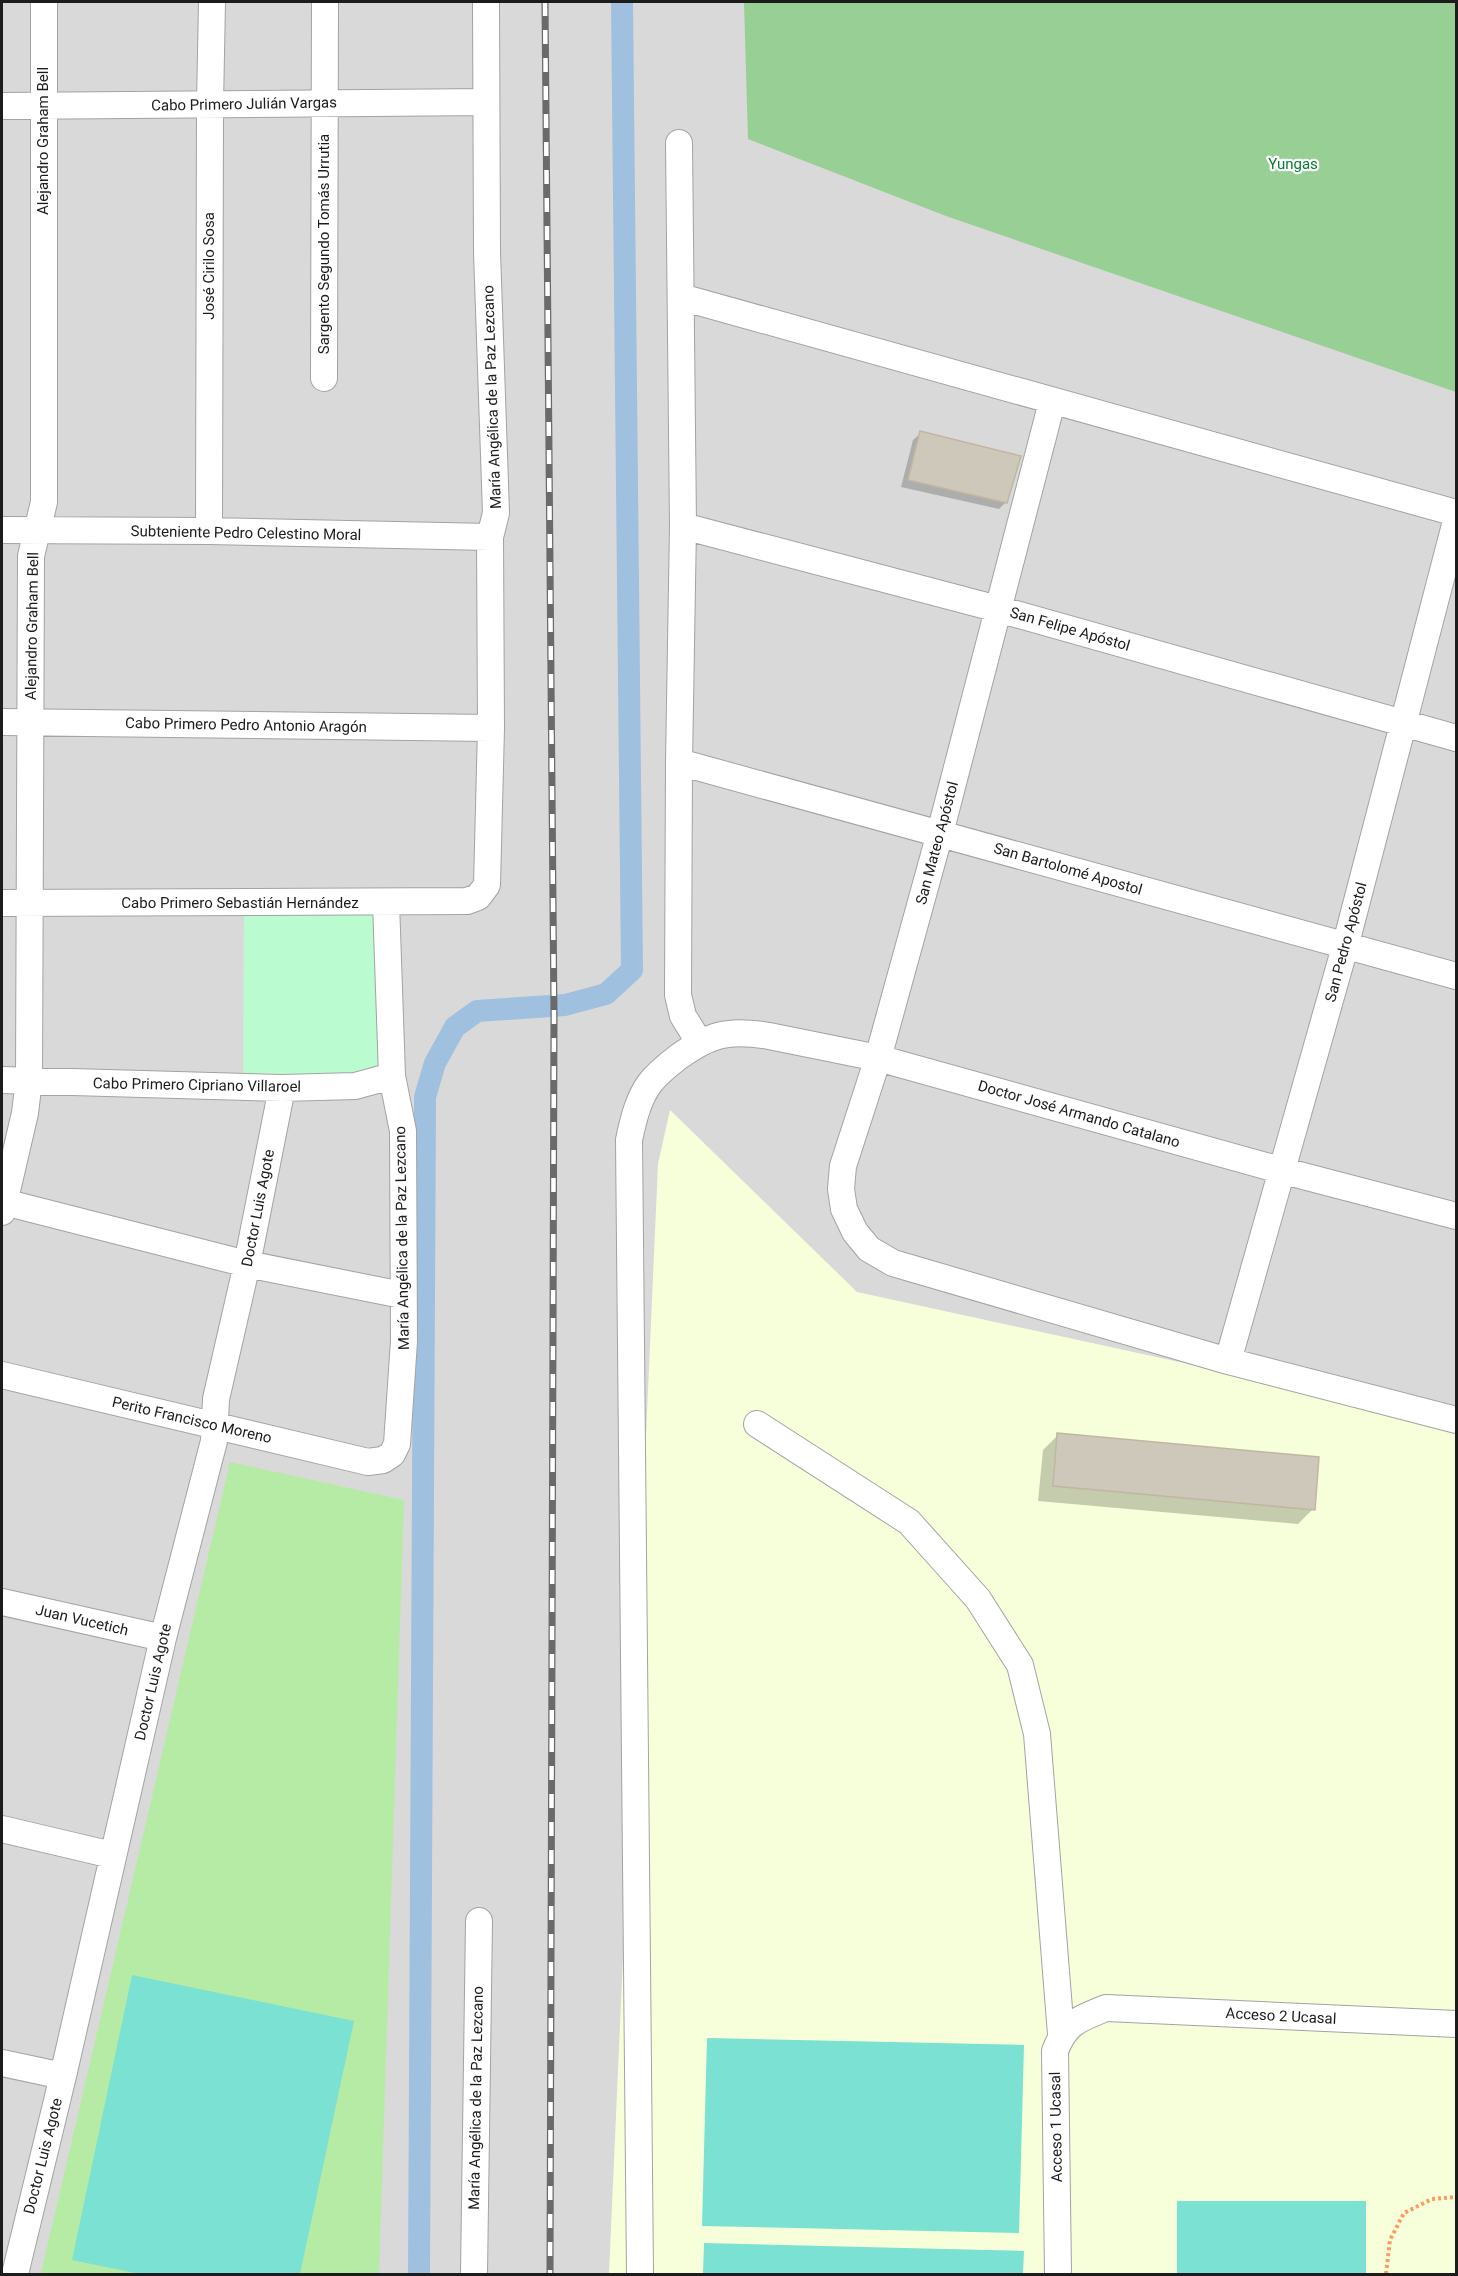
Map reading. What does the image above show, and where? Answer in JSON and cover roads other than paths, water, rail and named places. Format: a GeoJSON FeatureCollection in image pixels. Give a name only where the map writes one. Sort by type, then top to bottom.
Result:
{"type":"FeatureCollection","features":[{"type":"Feature","properties":{"kind":"street","name":"Alejandro Graham Bell"},"geometry":{"type":"LineString","coordinates":[[3,1207],[25,1113],[29,1080],[31,556],[44,502],[44,2]]}},
{"type":"Feature","properties":{"kind":"street","name":"José Cirilo Sosa"},"geometry":{"type":"LineString","coordinates":[[209,531],[212,2]]}},
{"type":"Feature","properties":{"kind":"street","name":"Sargento Segundo Tomás Urrutia"},"geometry":{"type":"LineString","coordinates":[[324,378],[325,2]]}},
{"type":"Feature","properties":{"kind":"street","name":"María Angélica de la Paz Lezcano"},"geometry":{"type":"LineString","coordinates":[[478,897],[487,885],[491,728],[490,537],[496,513],[487,252],[486,2]]}},
{"type":"Feature","properties":{"kind":"street","name":"Cabo Primero Julián Vargas"},"geometry":{"type":"LineString","coordinates":[[2,106],[486,102]]}},
{"type":"Feature","properties":{"kind":"street"},"geometry":{"type":"LineString","coordinates":[[640,2274],[629,1140],[634,1117],[649,1084],[668,1065],[699,1042],[683,1016],[678,995],[683,526],[679,143]]}},
{"type":"Feature","properties":{"kind":"street"},"geometry":{"type":"LineString","coordinates":[[681,297],[1456,513]]}},
{"type":"Feature","properties":{"kind":"street","name":"San Mateo Apóstol"},"geometry":{"type":"LineString","coordinates":[[1052,402],[940,833],[878,1058],[843,1166],[841,1189],[844,1209],[855,1232],[868,1250],[893,1263],[1228,1361],[1456,1420]]}},
{"type":"Feature","properties":{"kind":"street","name":"San Pedro Apóstol"},"geometry":{"type":"LineString","coordinates":[[1228,1361],[1284,1171],[1345,947],[1456,521]]}},
{"type":"Feature","properties":{"kind":"street","name":"San Felipe Apóstol"},"geometry":{"type":"LineString","coordinates":[[683,526],[998,609],[1456,738]]}},
{"type":"Feature","properties":{"kind":"street","name":"Subteniente Pedro Celestino Moral"},"geometry":{"type":"LineString","coordinates":[[2,530],[209,531],[490,537]]}},
{"type":"Feature","properties":{"kind":"street","name":"Cabo Primero Pedro Antonio Aragón"},"geometry":{"type":"LineString","coordinates":[[2,722],[491,728]]}},
{"type":"Feature","properties":{"kind":"street","name":"San Bartolomé Apostol"},"geometry":{"type":"LineString","coordinates":[[679,762],[1456,976]]}},
{"type":"Feature","properties":{"kind":"street","name":"Cabo Primero Sebastián Hernández"},"geometry":{"type":"LineString","coordinates":[[2,903],[466,901],[478,897]]}},
{"type":"Feature","properties":{"kind":"street","name":"María Angélica de la Paz Lezcano"},"geometry":{"type":"LineString","coordinates":[[383,1460],[392,1454],[397,1444],[404,1341],[403,1131],[392,1077],[386,902]]}},
{"type":"Feature","properties":{"kind":"street","name":"Doctor José Armando Catalano"},"geometry":{"type":"LineString","coordinates":[[699,1042],[726,1034],[752,1033],[878,1058],[1284,1171],[1456,1216]]}},
{"type":"Feature","properties":{"kind":"street","name":"Cabo Primero Cipriano Villaroel"},"geometry":{"type":"LineString","coordinates":[[2,1080],[282,1089],[355,1086],[392,1077]]}},
{"type":"Feature","properties":{"kind":"street","name":"Doctor Luis Agote"},"geometry":{"type":"LineString","coordinates":[[15,2274],[63,2076],[163,1638],[214,1440],[216,1399],[247,1264],[282,1089]]}},
{"type":"Feature","properties":{"kind":"street"},"geometry":{"type":"LineString","coordinates":[[3,1207],[247,1264],[402,1295]]}},
{"type":"Feature","properties":{"kind":"street","name":"Perito Francisco Moreno"},"geometry":{"type":"LineString","coordinates":[[2,1375],[368,1462],[383,1460]]}},
{"type":"Feature","properties":{"kind":"street","name":"Acceso 1 Ucasal"},"geometry":{"type":"LineString","coordinates":[[757,1424],[909,1522],[978,1599],[1020,1665],[1037,1734],[1061,2034],[1055,2051],[1058,2274]]}},
{"type":"Feature","properties":{"kind":"street","name":"Juan Vucetich"},"geometry":{"type":"LineString","coordinates":[[2,1602],[163,1638]]}},
{"type":"Feature","properties":{"kind":"street"},"geometry":{"type":"LineString","coordinates":[[2,1829],[112,1856]]}},
{"type":"Feature","properties":{"kind":"street","name":"María Angélica de la Paz Lezcano"},"geometry":{"type":"LineString","coordinates":[[474,2274],[479,1922]]}},
{"type":"Feature","properties":{"kind":"street","name":"Acceso 2 Ucasal"},"geometry":{"type":"LineString","coordinates":[[1061,2034],[1075,2020],[1107,2008],[1456,2024]]}},
{"type":"Feature","properties":{"kind":"street"},"geometry":{"type":"LineString","coordinates":[[2,2063],[63,2076]]}},
{"type":"Feature","properties":{"kind":"waterway"},"geometry":{"type":"LineString","coordinates":[[419,2274],[425,1097],[435,1063],[455,1027],[477,1011],[565,1005],[606,994],[632,970],[622,2]]}},
{"type":"Feature","properties":{"kind":"railway"},"geometry":{"type":"LineString","coordinates":[[545,2],[554,1016],[550,2274]]}},
{"type":"Feature","properties":{"kind":"park label","name":"Yungas"},"geometry":{"type":"Point","coordinates":[1293,164]}}]}
